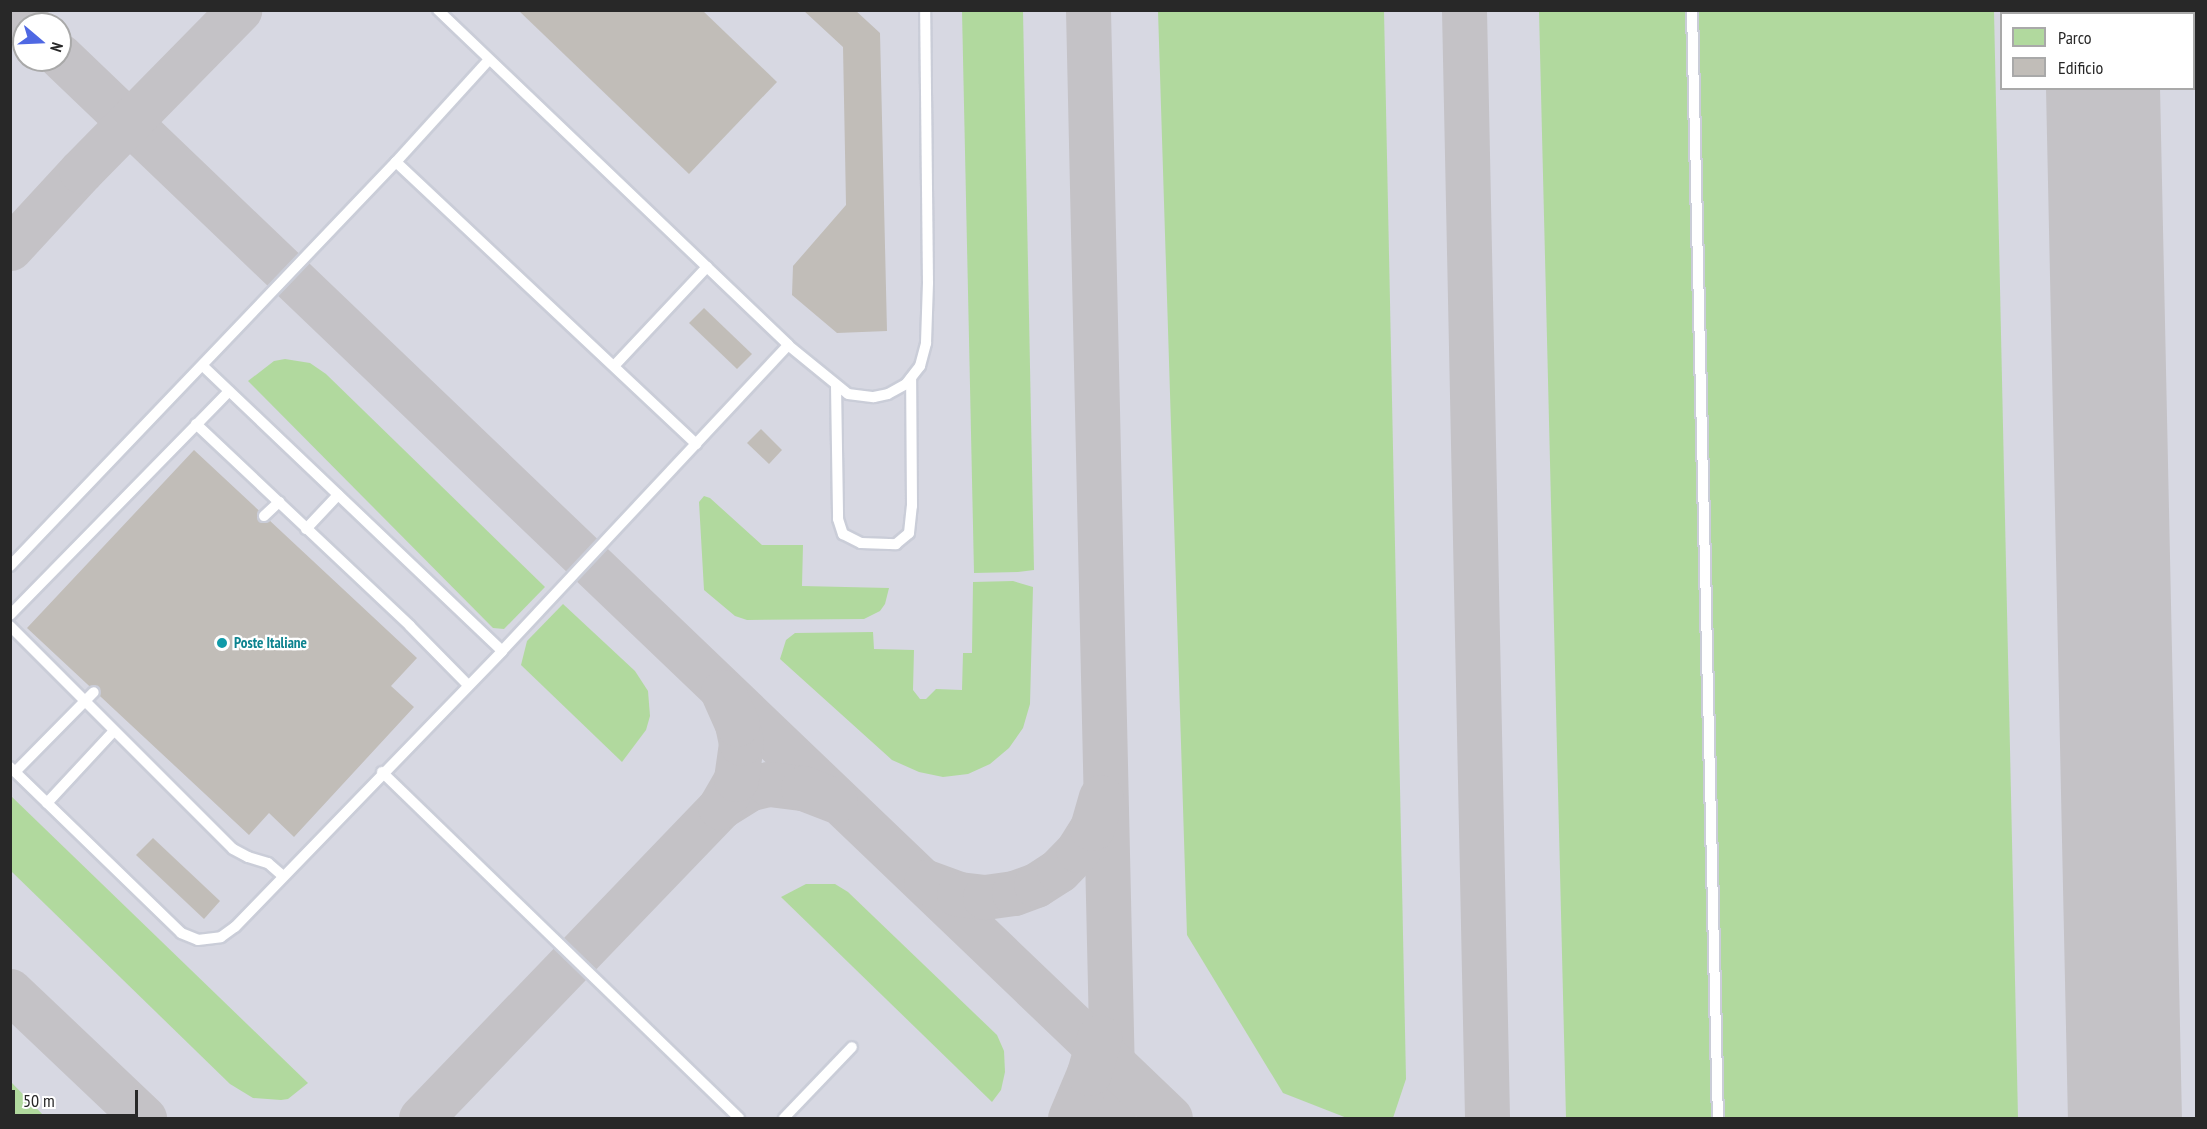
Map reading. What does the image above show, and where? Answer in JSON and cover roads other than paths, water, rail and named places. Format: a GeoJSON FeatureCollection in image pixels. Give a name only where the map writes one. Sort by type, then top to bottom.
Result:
{"type":"FeatureCollection","features":[{"type":"Feature","properties":{"kind":"lane"},"geometry":{"type":"LineString","coordinates":[[438,10],[488,61],[788,345],[848,394],[874,397],[888,394],[906,384],[920,366],[926,343],[928,283],[925,10]]}},
{"type":"Feature","properties":{"kind":"lane"},"geometry":{"type":"LineString","coordinates":[[1692,10],[1718,1119]]}},
{"type":"Feature","properties":{"kind":"lane"},"geometry":{"type":"LineString","coordinates":[[10,566],[203,366],[488,61]]}},
{"type":"Feature","properties":{"kind":"lane"},"geometry":{"type":"LineString","coordinates":[[396,162],[696,444]]}},
{"type":"Feature","properties":{"kind":"lane"},"geometry":{"type":"LineString","coordinates":[[614,366],[707,267]]}},
{"type":"Feature","properties":{"kind":"lane"},"geometry":{"type":"LineString","coordinates":[[91,696],[13,770],[188,938],[210,940],[221,937],[235,927],[467,684],[502,651],[788,345]]}},
{"type":"Feature","properties":{"kind":"lane"},"geometry":{"type":"LineString","coordinates":[[203,366],[502,651]]}},
{"type":"Feature","properties":{"kind":"lane"},"geometry":{"type":"LineString","coordinates":[[836,385],[838,519],[843,534],[861,543],[896,544],[909,532],[912,506],[911,378]]}},
{"type":"Feature","properties":{"kind":"lane"},"geometry":{"type":"LineString","coordinates":[[10,615],[229,391]]}},
{"type":"Feature","properties":{"kind":"lane"},"geometry":{"type":"LineString","coordinates":[[196,424],[467,684]]}},
{"type":"Feature","properties":{"kind":"lane"},"geometry":{"type":"LineString","coordinates":[[306,529],[338,495]]}},
{"type":"Feature","properties":{"kind":"lane"},"geometry":{"type":"LineString","coordinates":[[264,516],[279,502]]}},
{"type":"Feature","properties":{"kind":"lane"},"geometry":{"type":"LineString","coordinates":[[10,626],[91,696],[114,731],[233,849],[248,857],[268,863],[283,876]]}},
{"type":"Feature","properties":{"kind":"lane"},"geometry":{"type":"LineString","coordinates":[[47,803],[114,731]]}},
{"type":"Feature","properties":{"kind":"lane"},"geometry":{"type":"LineString","coordinates":[[382,772],[739,1119]]}},
{"type":"Feature","properties":{"kind":"lane"},"geometry":{"type":"LineString","coordinates":[[784,1119],[852,1047]]}},
{"type":"Feature","properties":{"kind":"place","name":"Poste Italiane"},"geometry":{"type":"Point","coordinates":[222,643]}}]}
